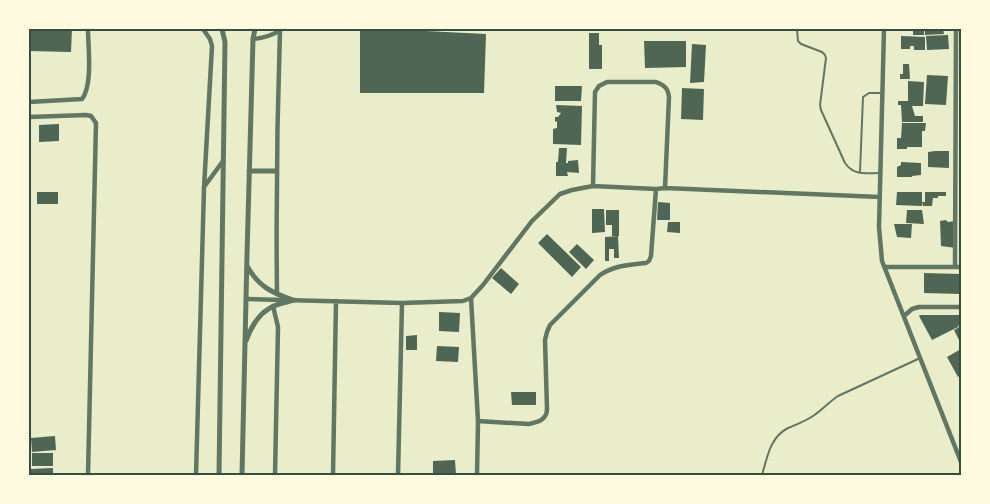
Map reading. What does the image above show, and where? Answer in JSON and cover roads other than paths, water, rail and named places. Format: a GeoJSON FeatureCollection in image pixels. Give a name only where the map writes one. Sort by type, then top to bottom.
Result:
{"type":"FeatureCollection","features":[{"type":"Feature","properties":{"kind":"street"},"geometry":{"type":"LineString","coordinates":[[29,102],[82,99],[88,89],[90,76],[88,29]]}},
{"type":"Feature","properties":{"kind":"street"},"geometry":{"type":"LineString","coordinates":[[196,475],[204,188],[212,46],[210,39],[203,29]]}},
{"type":"Feature","properties":{"kind":"street"},"geometry":{"type":"LineString","coordinates":[[219,475],[225,42],[222,29]]}},
{"type":"Feature","properties":{"kind":"street"},"geometry":{"type":"LineString","coordinates":[[242,475],[246,255],[253,39],[256,29]]}},
{"type":"Feature","properties":{"kind":"street"},"geometry":{"type":"LineString","coordinates":[[884,29],[879,227],[882,261],[961,462]]}},
{"type":"Feature","properties":{"kind":"street"},"geometry":{"type":"LineString","coordinates":[[955,266],[956,29]]}},
{"type":"Feature","properties":{"kind":"street"},"geometry":{"type":"LineString","coordinates":[[253,39],[273,35],[281,30]]}},
{"type":"Feature","properties":{"kind":"street"},"geometry":{"type":"LineString","coordinates":[[277,294],[276,171],[281,30]]}},
{"type":"Feature","properties":{"kind":"street"},"geometry":{"type":"LineString","coordinates":[[593,186],[595,92],[599,86],[607,82],[656,82],[668,90],[669,97],[665,188]]}},
{"type":"Feature","properties":{"kind":"street"},"geometry":{"type":"LineString","coordinates":[[29,117],[86,115],[91,116],[96,123],[88,475]]}},
{"type":"Feature","properties":{"kind":"street"},"geometry":{"type":"LineString","coordinates":[[204,188],[223,161]]}},
{"type":"Feature","properties":{"kind":"street"},"geometry":{"type":"LineString","coordinates":[[249,171],[276,171]]}},
{"type":"Feature","properties":{"kind":"street"},"geometry":{"type":"LineString","coordinates":[[246,299],[402,303],[463,301],[471,298],[483,285],[532,221],[560,194],[593,186],[880,197]]}},
{"type":"Feature","properties":{"kind":"street"},"geometry":{"type":"LineString","coordinates":[[478,421],[529,424],[544,419],[547,414],[545,340],[550,325],[600,275],[615,267],[649,261],[651,256],[656,189]]}},
{"type":"Feature","properties":{"kind":"street"},"geometry":{"type":"LineString","coordinates":[[246,255],[248,267],[256,279],[266,288],[294,300]]}},
{"type":"Feature","properties":{"kind":"street"},"geometry":{"type":"LineString","coordinates":[[885,267],[961,266]]}},
{"type":"Feature","properties":{"kind":"street"},"geometry":{"type":"LineString","coordinates":[[471,298],[478,421],[476,475]]}},
{"type":"Feature","properties":{"kind":"street"},"geometry":{"type":"LineString","coordinates":[[245,345],[250,330],[263,313],[273,306],[294,300]]}},
{"type":"Feature","properties":{"kind":"street"},"geometry":{"type":"LineString","coordinates":[[333,475],[336,301]]}},
{"type":"Feature","properties":{"kind":"street"},"geometry":{"type":"LineString","coordinates":[[398,475],[402,303]]}},
{"type":"Feature","properties":{"kind":"street"},"geometry":{"type":"LineString","coordinates":[[273,306],[278,327],[275,475]]}},
{"type":"Feature","properties":{"kind":"street"},"geometry":{"type":"LineString","coordinates":[[904,316],[912,309],[919,307],[961,307]]}},
{"type":"Feature","properties":{"kind":"lane"},"geometry":{"type":"LineString","coordinates":[[797,29],[798,41],[801,44],[825,55],[820,105],[845,163],[854,172],[880,173]]}},
{"type":"Feature","properties":{"kind":"lane"},"geometry":{"type":"LineString","coordinates":[[860,172],[863,97],[869,93],[883,94]]}},
{"type":"Feature","properties":{"kind":"lane"},"geometry":{"type":"LineString","coordinates":[[762,475],[772,443],[786,429],[803,423],[816,415],[838,396],[920,358]]}}]}
